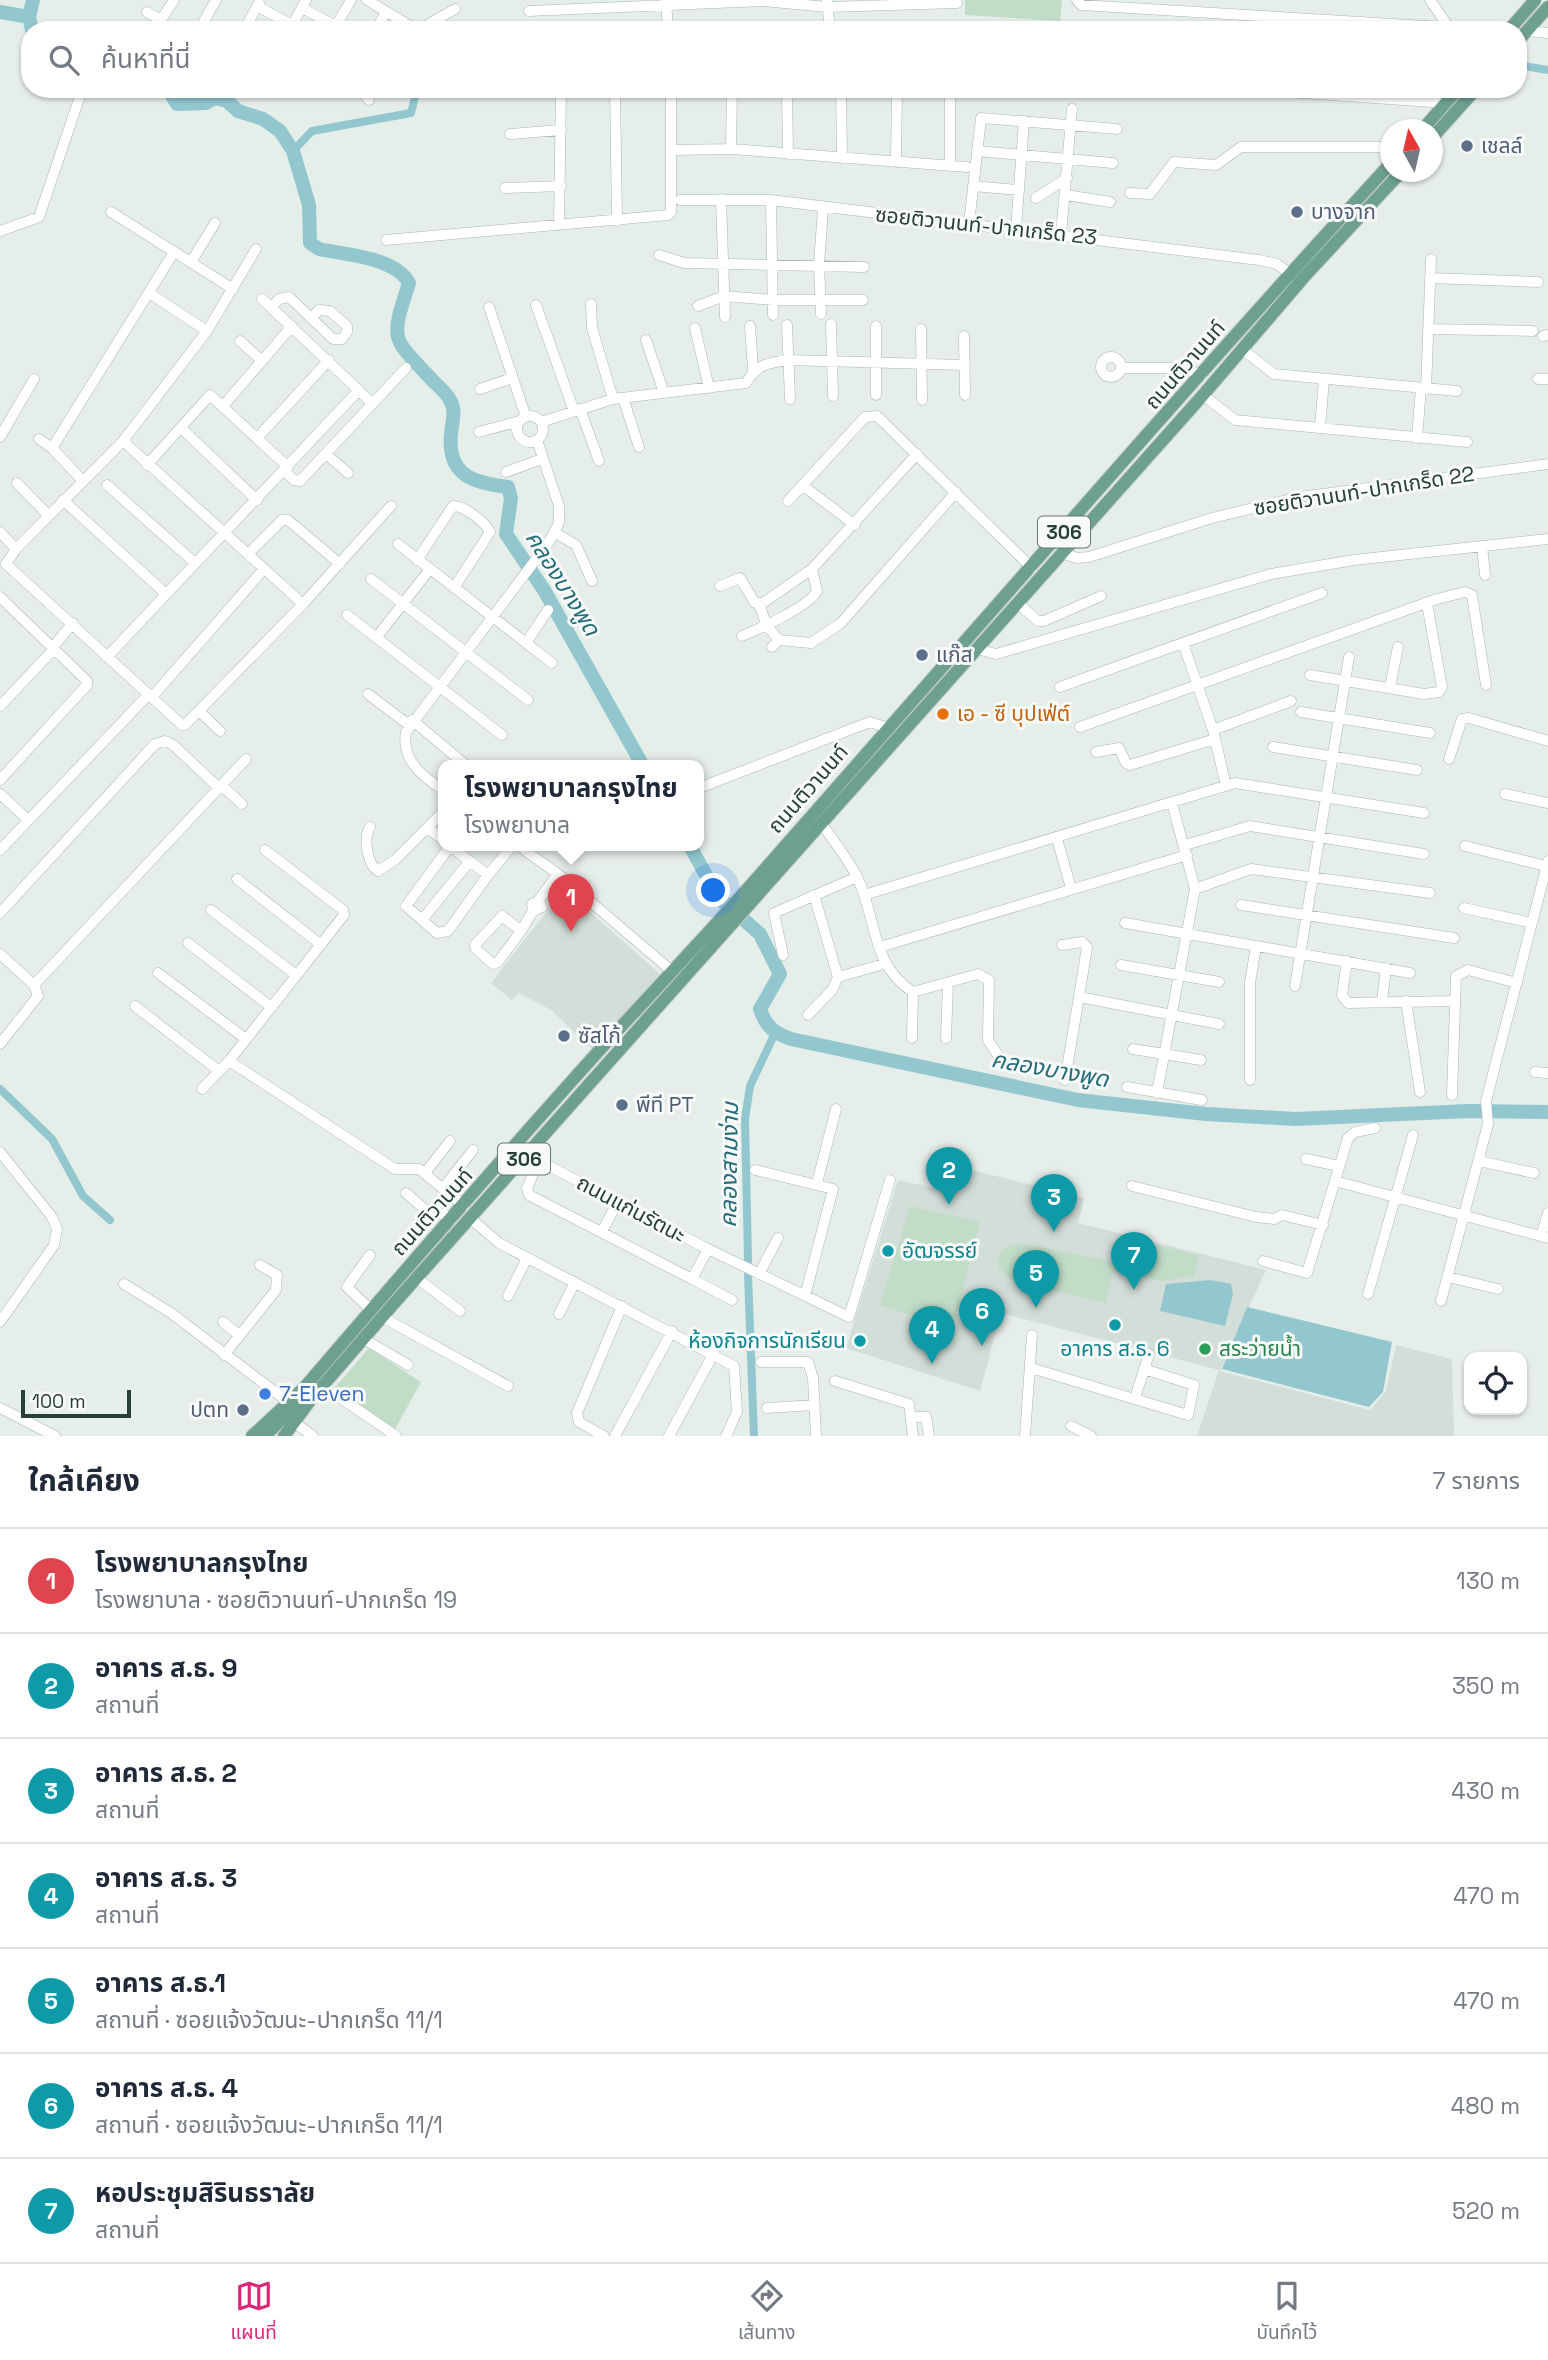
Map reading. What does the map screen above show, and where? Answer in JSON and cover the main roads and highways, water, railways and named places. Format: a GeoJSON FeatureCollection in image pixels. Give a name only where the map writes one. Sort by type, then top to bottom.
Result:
{"type":"FeatureCollection","features":[{"type":"Feature","properties":{"kind":"main road"},"geometry":{"type":"LineString","coordinates":[[1517,21],[1535,0]]}},
{"type":"Feature","properties":{"kind":"main road"},"geometry":{"type":"LineString","coordinates":[[1527,31],[1548,7]]}},
{"type":"Feature","properties":{"kind":"main road"},"geometry":{"type":"LineString","coordinates":[[1432,119],[1450,98]]}},
{"type":"Feature","properties":{"kind":"main road"},"geometry":{"type":"LineString","coordinates":[[1443,127],[1468,98]]}},
{"type":"Feature","properties":{"kind":"main road","name":"ถนนติวานนท์"},"geometry":{"type":"LineString","coordinates":[[284,1436],[295,1423],[308,1393],[377,1314],[452,1219],[597,1053],[673,972],[822,824],[1018,603],[1057,549],[1289,273],[1380,176]]}},
{"type":"Feature","properties":{"kind":"main road","name":"ถนนติวานนท์"},"geometry":{"type":"LineString","coordinates":[[743,904],[888,728],[1032,568],[1057,549],[1203,395],[1392,182]]}},
{"type":"Feature","properties":{"kind":"main road","name":"ถนนติวานนท์"},"geometry":{"type":"LineString","coordinates":[[252,1436],[287,1401],[323,1386],[363,1339],[377,1314],[417,1278],[471,1219],[533,1158],[732,915]]}},
{"type":"Feature","properties":{"kind":"main road","name":"306"},"geometry":{"type":"LineString","coordinates":[[265,1436],[308,1393]]}},
{"type":"Feature","properties":{"kind":"main road","name":"306"},"geometry":{"type":"LineString","coordinates":[[277,1436],[308,1393]]}},
{"type":"Feature","properties":{"kind":"water"},"geometry":{"type":"Polygon","coordinates":[[[1211,1280],[1231,1284],[1233,1294],[1225,1326],[1160,1311],[1166,1284],[1211,1280]]]}},
{"type":"Feature","properties":{"kind":"water"},"geometry":{"type":"Polygon","coordinates":[[[1247,1307],[1392,1342],[1383,1392],[1369,1407],[1222,1369],[1247,1307]]]}},
{"type":"Feature","properties":{"kind":"waterway"},"geometry":{"type":"LineString","coordinates":[[29,17],[33,0]]}},
{"type":"Feature","properties":{"kind":"waterway","name":"คลองบางพูด"},"geometry":{"type":"LineString","coordinates":[[0,12],[29,17],[30,21]]}},
{"type":"Feature","properties":{"kind":"waterway"},"geometry":{"type":"LineString","coordinates":[[1527,66],[1548,70]]}},
{"type":"Feature","properties":{"kind":"waterway","name":"คลองบางพูด"},"geometry":{"type":"LineString","coordinates":[[173,98],[177,104],[206,103],[215,98]]}},
{"type":"Feature","properties":{"kind":"waterway","name":"คลองบางพูด"},"geometry":{"type":"LineString","coordinates":[[215,98],[227,101],[238,111],[263,119],[280,131],[293,151],[309,205],[310,243],[319,249],[381,262],[402,274],[409,283],[399,317],[398,337],[409,355],[446,393],[451,402],[453,459],[458,468],[474,480],[508,487],[511,498],[506,534],[544,590],[640,760]]}},
{"type":"Feature","properties":{"kind":"waterway"},"geometry":{"type":"LineString","coordinates":[[293,151],[312,131],[411,113],[415,98]]}},
{"type":"Feature","properties":{"kind":"waterway","name":"คลองบางพูด"},"geometry":{"type":"LineString","coordinates":[[693,851],[718,897],[760,934],[780,974],[760,1009],[771,1028],[791,1039],[1078,1100],[1206,1114],[1295,1119],[1468,1111],[1548,1112]]}},
{"type":"Feature","properties":{"kind":"waterway","name":"คลองสามง่าม"},"geometry":{"type":"LineString","coordinates":[[748,1261],[745,1119],[750,1086],[775,1033]]}},
{"type":"Feature","properties":{"kind":"waterway"},"geometry":{"type":"LineString","coordinates":[[0,1089],[52,1139],[83,1196],[110,1220]]}},
{"type":"Feature","properties":{"kind":"waterway","name":"คลองสามง่าม"},"geometry":{"type":"LineString","coordinates":[[748,1275],[754,1436]]}},
{"type":"Feature","properties":{"kind":"place","name":"เชลล์"},"geometry":{"type":"Point","coordinates":[1467,146]}},
{"type":"Feature","properties":{"kind":"place","name":"บางจาก"},"geometry":{"type":"Point","coordinates":[1297,212]}},
{"type":"Feature","properties":{"kind":"place","name":"แก๊ส"},"geometry":{"type":"Point","coordinates":[922,655]}},
{"type":"Feature","properties":{"kind":"place","name":"เอ - ซี บุปเฟ่ต์"},"geometry":{"type":"Point","coordinates":[943,714]}},
{"type":"Feature","properties":{"kind":"place","name":"โรงพยาบาลกรุงไทย"},"geometry":{"type":"Point","coordinates":[571,932]}},
{"type":"Feature","properties":{"kind":"place","name":"ซัสโก้"},"geometry":{"type":"Point","coordinates":[564,1036]}},
{"type":"Feature","properties":{"kind":"place","name":"พีที PT"},"geometry":{"type":"Point","coordinates":[622,1105]}},
{"type":"Feature","properties":{"kind":"place","name":"อาคาร ส.ธ. 9"},"geometry":{"type":"Point","coordinates":[949,1205]}},
{"type":"Feature","properties":{"kind":"place","name":"อาคาร ส.ธ. 2"},"geometry":{"type":"Point","coordinates":[1054,1232]}},
{"type":"Feature","properties":{"kind":"place","name":"อัฒจรรย์"},"geometry":{"type":"Point","coordinates":[888,1251]}},
{"type":"Feature","properties":{"kind":"place","name":"หอประชุมสิรินธราลัย"},"geometry":{"type":"Point","coordinates":[1134,1290]}},
{"type":"Feature","properties":{"kind":"place","name":"อาคาร ส.ธ.1"},"geometry":{"type":"Point","coordinates":[1036,1308]}},
{"type":"Feature","properties":{"kind":"place","name":"อาคาร ส.ธ. 6"},"geometry":{"type":"Point","coordinates":[1115,1325]}},
{"type":"Feature","properties":{"kind":"place","name":"ห้องกิจการนักเรียน"},"geometry":{"type":"Point","coordinates":[860,1341]}},
{"type":"Feature","properties":{"kind":"place","name":"อาคาร ส.ธ. 4"},"geometry":{"type":"Point","coordinates":[982,1346]}},
{"type":"Feature","properties":{"kind":"place","name":"สระว่ายน้ำ"},"geometry":{"type":"Point","coordinates":[1205,1349]}},
{"type":"Feature","properties":{"kind":"place","name":"อาคาร ส.ธ. 3"},"geometry":{"type":"Point","coordinates":[932,1364]}},
{"type":"Feature","properties":{"kind":"place","name":"7-Eleven"},"geometry":{"type":"Point","coordinates":[265,1394]}},
{"type":"Feature","properties":{"kind":"place","name":"ปตท"},"geometry":{"type":"Point","coordinates":[243,1410]}}]}
